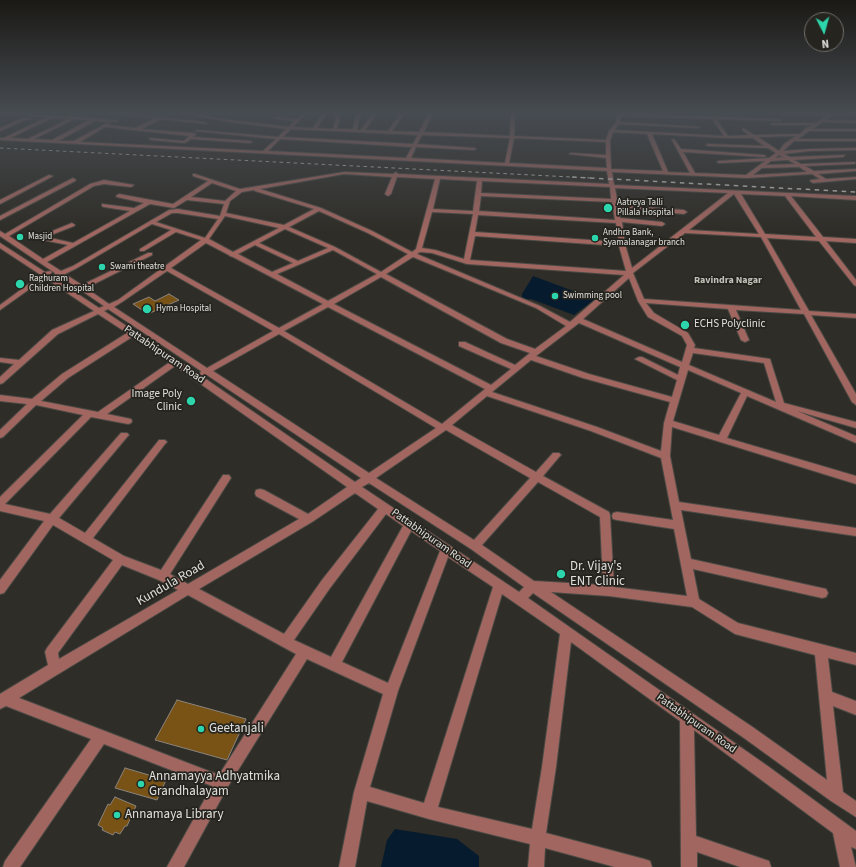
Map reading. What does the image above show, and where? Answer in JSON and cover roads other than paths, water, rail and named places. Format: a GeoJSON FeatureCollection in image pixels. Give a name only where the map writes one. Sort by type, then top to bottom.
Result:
{"type":"FeatureCollection","features":[{"type":"Feature","properties":{"kind":"street"},"geometry":{"type":"LineString","coordinates":[[321,153],[344,156],[365,153]]}},
{"type":"Feature","properties":{"kind":"street"},"geometry":{"type":"LineString","coordinates":[[399,153],[408,159],[748,177],[856,170]]}},
{"type":"Feature","properties":{"kind":"street"},"geometry":{"type":"LineString","coordinates":[[408,159],[410,153]]}},
{"type":"Feature","properties":{"kind":"street"},"geometry":{"type":"LineString","coordinates":[[470,163],[473,153]]}},
{"type":"Feature","properties":{"kind":"street"},"geometry":{"type":"LineString","coordinates":[[507,164],[509,153]]}},
{"type":"Feature","properties":{"kind":"street"},"geometry":{"type":"LineString","coordinates":[[658,153],[666,173]]}},
{"type":"Feature","properties":{"kind":"street"},"geometry":{"type":"LineString","coordinates":[[682,153],[693,174]]}},
{"type":"Feature","properties":{"kind":"street"},"geometry":{"type":"LineString","coordinates":[[713,153],[719,162],[725,176]]}},
{"type":"Feature","properties":{"kind":"street"},"geometry":{"type":"LineString","coordinates":[[735,153],[774,156]]}},
{"type":"Feature","properties":{"kind":"street"},"geometry":{"type":"LineString","coordinates":[[748,177],[778,153]]}},
{"type":"Feature","properties":{"kind":"street"},"geometry":{"type":"LineString","coordinates":[[780,153],[825,180]]}},
{"type":"Feature","properties":{"kind":"street"},"geometry":{"type":"LineString","coordinates":[[815,153],[856,177]]}},
{"type":"Feature","properties":{"kind":"street"},"geometry":{"type":"LineString","coordinates":[[571,154],[608,156],[611,185],[619,221],[622,244],[630,273],[641,302],[657,320],[684,335],[689,340],[690,350],[668,423],[665,456],[694,602]]}},
{"type":"Feature","properties":{"kind":"street"},"geometry":{"type":"LineString","coordinates":[[719,162],[843,156]]}},
{"type":"Feature","properties":{"kind":"street"},"geometry":{"type":"LineString","coordinates":[[760,167],[853,163]]}},
{"type":"Feature","properties":{"kind":"street"},"geometry":{"type":"LineString","coordinates":[[195,175],[240,191],[256,190],[337,173],[395,174],[856,198]]}},
{"type":"Feature","properties":{"kind":"street"},"geometry":{"type":"LineString","coordinates":[[388,194],[395,174]]}},
{"type":"Feature","properties":{"kind":"street"},"geometry":{"type":"LineString","coordinates":[[0,202],[51,176]]}},
{"type":"Feature","properties":{"kind":"street"},"geometry":{"type":"LineString","coordinates":[[419,250],[438,177]]}},
{"type":"Feature","properties":{"kind":"street"},"geometry":{"type":"LineString","coordinates":[[813,181],[856,177]]}},
{"type":"Feature","properties":{"kind":"street"},"geometry":{"type":"LineString","coordinates":[[275,178],[290,182]]}},
{"type":"Feature","properties":{"kind":"street"},"geometry":{"type":"LineString","coordinates":[[468,262],[480,179]]}},
{"type":"Feature","properties":{"kind":"street"},"geometry":{"type":"LineString","coordinates":[[0,218],[73,180]]}},
{"type":"Feature","properties":{"kind":"street"},"geometry":{"type":"LineString","coordinates":[[119,196],[174,206],[212,181]]}},
{"type":"Feature","properties":{"kind":"street"},"geometry":{"type":"LineString","coordinates":[[2,238],[92,185],[104,182],[131,185]]}},
{"type":"Feature","properties":{"kind":"street"},"geometry":{"type":"LineString","coordinates":[[256,190],[319,209],[370,232],[412,254],[528,302],[570,325]]}},
{"type":"Feature","properties":{"kind":"street"},"geometry":{"type":"LineString","coordinates":[[0,381],[55,332],[120,301],[206,240],[223,216],[228,200],[240,191]]}},
{"type":"Feature","properties":{"kind":"street"},"geometry":{"type":"LineString","coordinates":[[735,192],[764,235],[856,402]]}},
{"type":"Feature","properties":{"kind":"street","name":"Kundula Road"},"geometry":{"type":"LineString","coordinates":[[3,701],[55,668],[190,590],[308,519],[445,427],[533,354],[578,320],[630,273],[735,192]]}},
{"type":"Feature","properties":{"kind":"street"},"geometry":{"type":"LineString","coordinates":[[478,194],[615,203],[684,212]]}},
{"type":"Feature","properties":{"kind":"street"},"geometry":{"type":"LineString","coordinates":[[786,194],[856,284]]}},
{"type":"Feature","properties":{"kind":"street"},"geometry":{"type":"LineString","coordinates":[[14,195],[21,196]]}},
{"type":"Feature","properties":{"kind":"street"},"geometry":{"type":"LineString","coordinates":[[29,197],[37,198]]}},
{"type":"Feature","properties":{"kind":"street"},"geometry":{"type":"LineString","coordinates":[[188,198],[227,203]]}},
{"type":"Feature","properties":{"kind":"street"},"geometry":{"type":"LineString","coordinates":[[43,262],[149,202]]}},
{"type":"Feature","properties":{"kind":"street"},"geometry":{"type":"LineString","coordinates":[[104,205],[136,210]]}},
{"type":"Feature","properties":{"kind":"street"},"geometry":{"type":"LineString","coordinates":[[232,255],[319,209]]}},
{"type":"Feature","properties":{"kind":"street"},"geometry":{"type":"LineString","coordinates":[[0,308],[52,274],[75,267],[174,210],[223,216],[284,227],[333,248],[504,341],[533,354],[586,376],[674,400]]}},
{"type":"Feature","properties":{"kind":"street"},"geometry":{"type":"LineString","coordinates":[[429,210],[662,224]]}},
{"type":"Feature","properties":{"kind":"street"},"geometry":{"type":"LineString","coordinates":[[151,222],[206,240],[232,255],[331,303],[490,391],[665,456]]}},
{"type":"Feature","properties":{"kind":"street"},"geometry":{"type":"LineString","coordinates":[[72,225],[40,238],[75,245]]}},
{"type":"Feature","properties":{"kind":"street"},"geometry":{"type":"LineString","coordinates":[[142,250],[176,230]]}},
{"type":"Feature","properties":{"kind":"street"},"geometry":{"type":"LineString","coordinates":[[684,231],[856,241]]}},
{"type":"Feature","properties":{"kind":"street"},"geometry":{"type":"LineString","coordinates":[[473,234],[622,244]]}},
{"type":"Feature","properties":{"kind":"street","name":"Pattabhipuram Road"},"geometry":{"type":"LineString","coordinates":[[2,238],[43,262],[52,274],[81,288],[475,546],[678,685],[856,810]]}},
{"type":"Feature","properties":{"kind":"street","name":"Pattabhipuram Road"},"geometry":{"type":"LineString","coordinates":[[2,238],[52,274],[98,311],[131,334],[197,377],[409,525],[566,631],[686,718],[764,772],[856,841]]}},
{"type":"Feature","properties":{"kind":"street"},"geometry":{"type":"LineString","coordinates":[[254,243],[298,263]]}},
{"type":"Feature","properties":{"kind":"street"},"geometry":{"type":"LineString","coordinates":[[272,274],[333,248]]}},
{"type":"Feature","properties":{"kind":"street"},"geometry":{"type":"LineString","coordinates":[[197,377],[382,274],[419,250],[433,251],[468,262],[630,273]]}},
{"type":"Feature","properties":{"kind":"street"},"geometry":{"type":"LineString","coordinates":[[81,288],[150,254]]}},
{"type":"Feature","properties":{"kind":"street"},"geometry":{"type":"LineString","coordinates":[[167,268],[445,427],[605,515],[609,591]]}},
{"type":"Feature","properties":{"kind":"street"},"geometry":{"type":"LineString","coordinates":[[641,302],[856,316]]}},
{"type":"Feature","properties":{"kind":"street"},"geometry":{"type":"LineString","coordinates":[[731,307],[745,340]]}},
{"type":"Feature","properties":{"kind":"street"},"geometry":{"type":"LineString","coordinates":[[578,320],[745,393],[781,406],[856,440]]}},
{"type":"Feature","properties":{"kind":"street"},"geometry":{"type":"LineString","coordinates":[[0,435],[34,402],[65,376],[131,334]]}},
{"type":"Feature","properties":{"kind":"street"},"geometry":{"type":"LineString","coordinates":[[462,344],[516,368]]}},
{"type":"Feature","properties":{"kind":"street"},"geometry":{"type":"LineString","coordinates":[[690,350],[767,361],[781,406]]}},
{"type":"Feature","properties":{"kind":"street"},"geometry":{"type":"LineString","coordinates":[[639,359],[681,379]]}},
{"type":"Feature","properties":{"kind":"street"},"geometry":{"type":"LineString","coordinates":[[0,360],[20,362]]}},
{"type":"Feature","properties":{"kind":"street"},"geometry":{"type":"LineString","coordinates":[[98,416],[174,363]]}},
{"type":"Feature","properties":{"kind":"street"},"geometry":{"type":"LineString","coordinates":[[722,439],[745,393]]}},
{"type":"Feature","properties":{"kind":"street"},"geometry":{"type":"LineString","coordinates":[[0,398],[34,402],[128,421]]}},
{"type":"Feature","properties":{"kind":"street"},"geometry":{"type":"LineString","coordinates":[[781,406],[856,424]]}},
{"type":"Feature","properties":{"kind":"street"},"geometry":{"type":"LineString","coordinates":[[0,504],[88,414]]}},
{"type":"Feature","properties":{"kind":"street"},"geometry":{"type":"LineString","coordinates":[[668,423],[856,480]]}},
{"type":"Feature","properties":{"kind":"street"},"geometry":{"type":"LineString","coordinates":[[0,589],[52,519],[124,435]]}},
{"type":"Feature","properties":{"kind":"street"},"geometry":{"type":"LineString","coordinates":[[87,538],[162,442]]}},
{"type":"Feature","properties":{"kind":"street"},"geometry":{"type":"LineString","coordinates":[[475,546],[556,455]]}},
{"type":"Feature","properties":{"kind":"street"},"geometry":{"type":"LineString","coordinates":[[163,576],[226,478]]}},
{"type":"Feature","properties":{"kind":"street"},"geometry":{"type":"LineString","coordinates":[[260,493],[308,519]]}},
{"type":"Feature","properties":{"kind":"street"},"geometry":{"type":"LineString","coordinates":[[674,505],[856,532]]}},
{"type":"Feature","properties":{"kind":"street"},"geometry":{"type":"LineString","coordinates":[[0,507],[52,519],[87,538],[120,559],[163,576],[305,652],[391,691]]}},
{"type":"Feature","properties":{"kind":"street"},"geometry":{"type":"LineString","coordinates":[[286,641],[326,584],[385,508]]}},
{"type":"Feature","properties":{"kind":"street"},"geometry":{"type":"LineString","coordinates":[[617,516],[678,526]]}},
{"type":"Feature","properties":{"kind":"street"},"geometry":{"type":"LineString","coordinates":[[334,664],[409,525]]}},
{"type":"Feature","properties":{"kind":"street"},"geometry":{"type":"LineString","coordinates":[[346,867],[361,792],[391,691],[446,549]]}},
{"type":"Feature","properties":{"kind":"street"},"geometry":{"type":"LineString","coordinates":[[55,668],[51,652],[120,559]]}},
{"type":"Feature","properties":{"kind":"street"},"geometry":{"type":"LineString","coordinates":[[687,563],[822,593]]}},
{"type":"Feature","properties":{"kind":"street"},"geometry":{"type":"LineString","coordinates":[[429,812],[499,585]]}},
{"type":"Feature","properties":{"kind":"street"},"geometry":{"type":"LineString","coordinates":[[519,599],[532,586],[609,591],[694,602],[735,628],[856,659]]}},
{"type":"Feature","properties":{"kind":"street"},"geometry":{"type":"LineString","coordinates":[[536,867],[538,838],[549,767],[566,631]]}},
{"type":"Feature","properties":{"kind":"street"},"geometry":{"type":"LineString","coordinates":[[821,650],[836,796]]}},
{"type":"Feature","properties":{"kind":"street"},"geometry":{"type":"LineString","coordinates":[[175,867],[222,783],[305,652]]}},
{"type":"Feature","properties":{"kind":"street"},"geometry":{"type":"LineString","coordinates":[[826,696],[856,708]]}},
{"type":"Feature","properties":{"kind":"street"},"geometry":{"type":"LineString","coordinates":[[3,701],[222,783]]}},
{"type":"Feature","properties":{"kind":"street"},"geometry":{"type":"LineString","coordinates":[[686,718],[689,867]]}},
{"type":"Feature","properties":{"kind":"street"},"geometry":{"type":"LineString","coordinates":[[11,867],[101,737]]}},
{"type":"Feature","properties":{"kind":"street"},"geometry":{"type":"LineString","coordinates":[[361,792],[429,812],[538,838],[644,867]]}},
{"type":"Feature","properties":{"kind":"street"},"geometry":{"type":"LineString","coordinates":[[840,830],[848,867]]}},
{"type":"Feature","properties":{"kind":"street"},"geometry":{"type":"LineString","coordinates":[[688,841],[763,867]]}},
{"type":"Feature","properties":{"kind":"water","name":"Swimming pool"},"geometry":{"type":"Polygon","coordinates":[[[533,276],[595,299],[574,315],[531,299],[522,300],[522,294],[533,276]]]}},
{"type":"Feature","properties":{"kind":"water"},"geometry":{"type":"Polygon","coordinates":[[[395,829],[457,839],[479,856],[479,867],[381,867],[387,840],[395,829]]]}},
{"type":"Feature","properties":{"kind":"railway"},"geometry":{"type":"LineString","coordinates":[[108,153],[589,178]]}},
{"type":"Feature","properties":{"kind":"railway"},"geometry":{"type":"LineString","coordinates":[[572,177],[589,178]]}},
{"type":"Feature","properties":{"kind":"railway"},"geometry":{"type":"LineString","coordinates":[[589,178],[856,192]]}},
{"type":"Feature","properties":{"kind":"place","name":"Aatreya Talli Pillala Hospital"},"geometry":{"type":"Point","coordinates":[608,208]}},
{"type":"Feature","properties":{"kind":"place","name":"Masjid"},"geometry":{"type":"Point","coordinates":[20,237]}},
{"type":"Feature","properties":{"kind":"place","name":"Andhra Bank, Syamalanagar branch"},"geometry":{"type":"Point","coordinates":[595,238]}},
{"type":"Feature","properties":{"kind":"place","name":"Swami theatre"},"geometry":{"type":"Point","coordinates":[102,267]}},
{"type":"Feature","properties":{"kind":"place","name":"Raghuram Children Hospital"},"geometry":{"type":"Point","coordinates":[20,284]}},
{"type":"Feature","properties":{"kind":"place","name":"Swimming pool"},"geometry":{"type":"Point","coordinates":[555,296]}},
{"type":"Feature","properties":{"kind":"place","name":"Hyma Hospital"},"geometry":{"type":"Point","coordinates":[147,309]}},
{"type":"Feature","properties":{"kind":"place","name":"ECHS Polyclinic"},"geometry":{"type":"Point","coordinates":[685,325]}},
{"type":"Feature","properties":{"kind":"place","name":"Image Poly Clinic"},"geometry":{"type":"Point","coordinates":[191,401]}},
{"type":"Feature","properties":{"kind":"place","name":"Dr. Vijay's ENT Clinic"},"geometry":{"type":"Point","coordinates":[561,574]}},
{"type":"Feature","properties":{"kind":"place","name":"Geetanjali"},"geometry":{"type":"Point","coordinates":[201,729]}},
{"type":"Feature","properties":{"kind":"place","name":"Annamayya Adhyatmika Grandhalayam"},"geometry":{"type":"Point","coordinates":[141,784]}},
{"type":"Feature","properties":{"kind":"place","name":"Annamaya Library"},"geometry":{"type":"Point","coordinates":[117,815]}},
{"type":"Feature","properties":{"kind":"district","name":"Ravindra Nagar"},"geometry":{"type":"Point","coordinates":[728,281]}}]}
